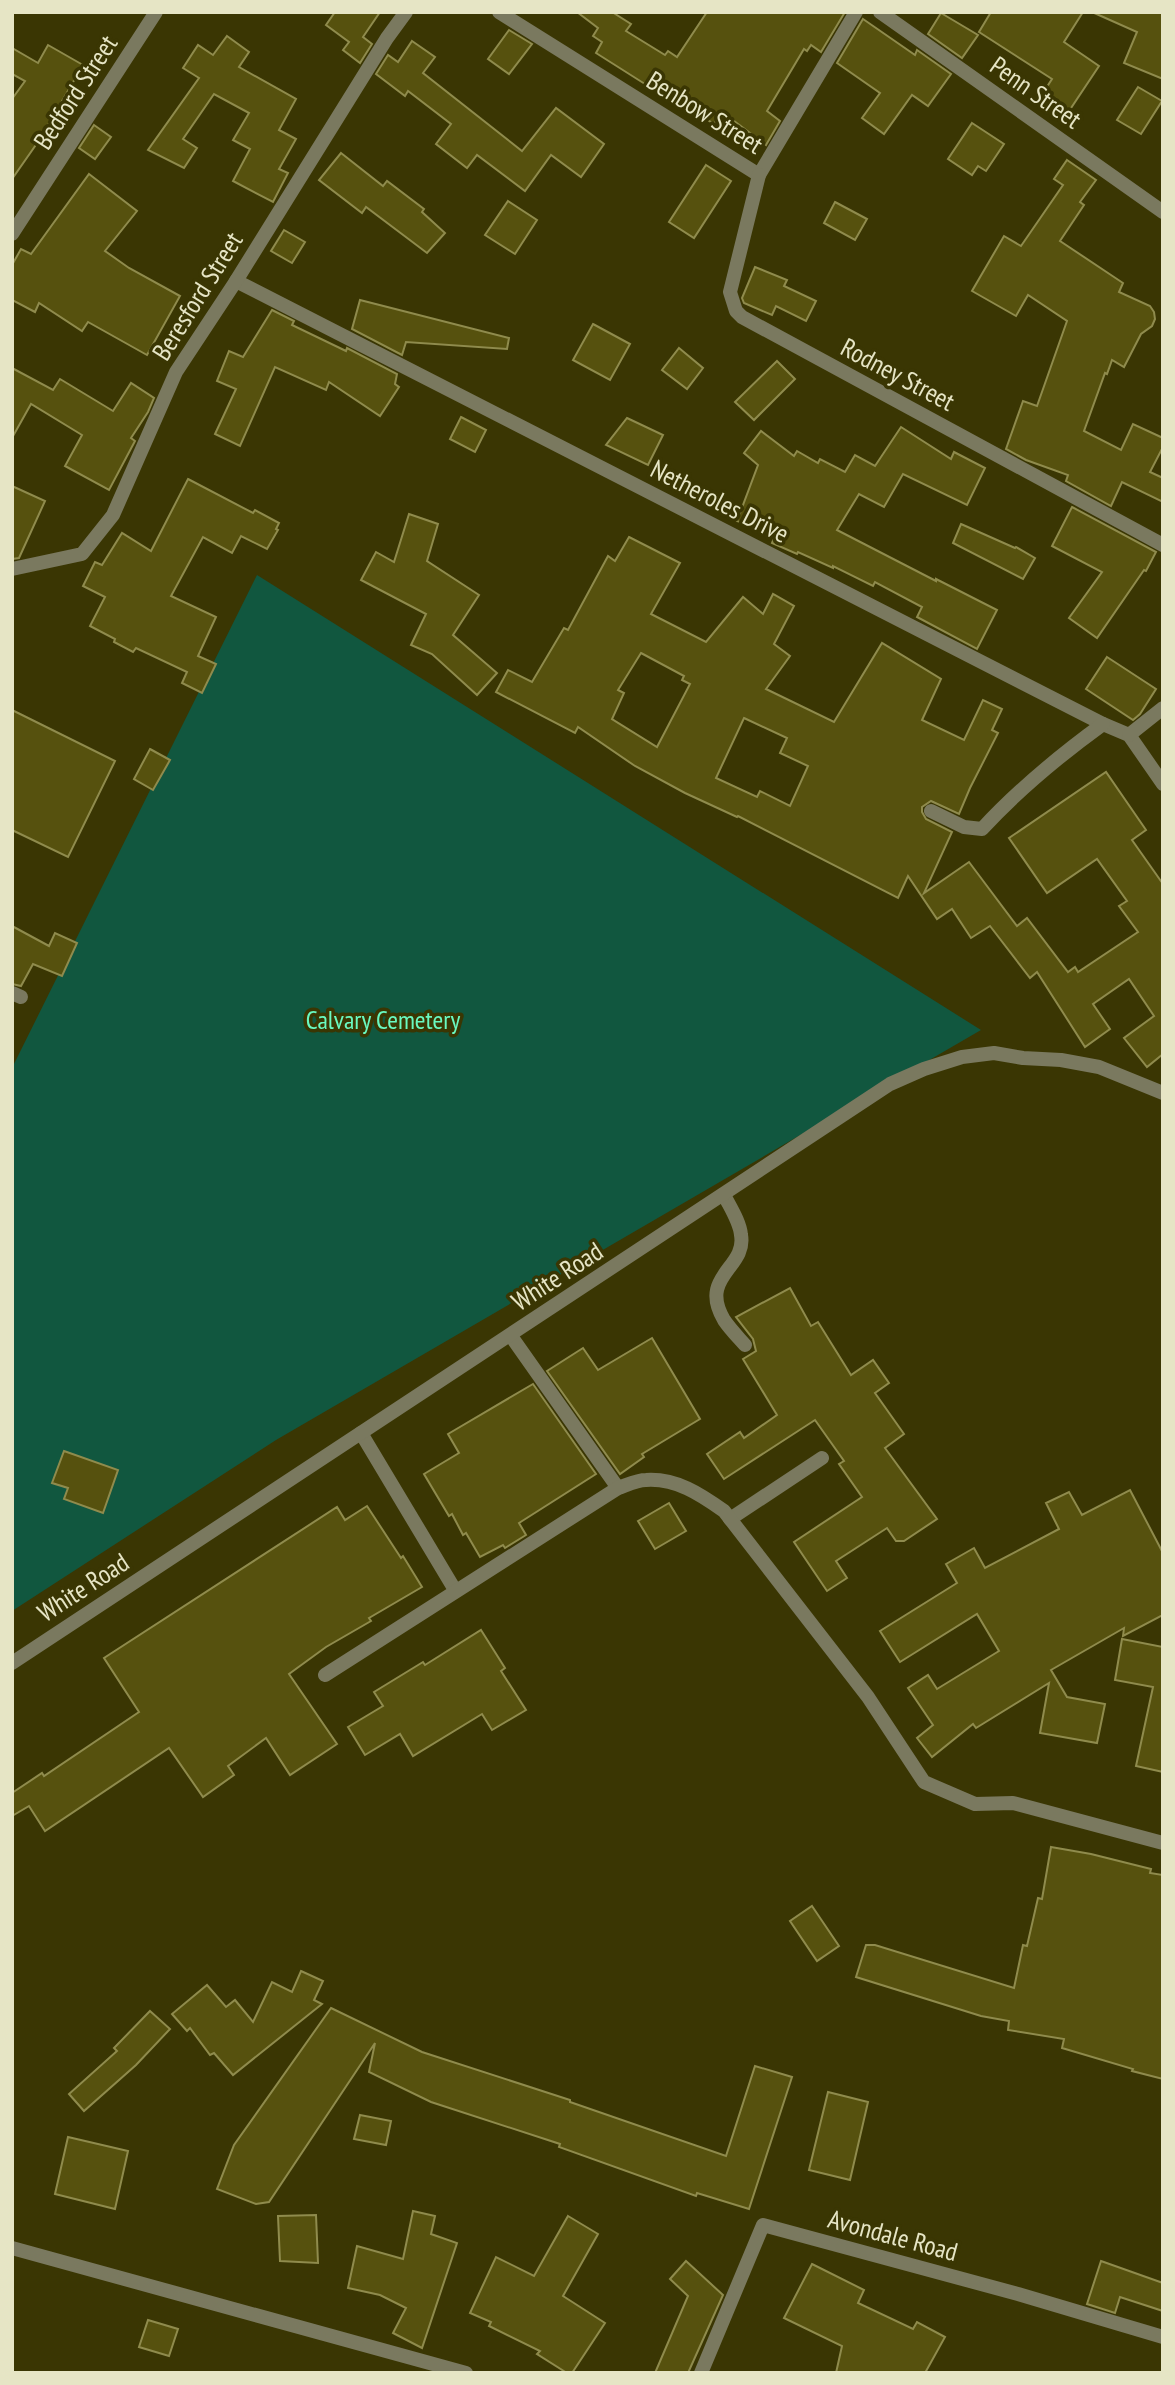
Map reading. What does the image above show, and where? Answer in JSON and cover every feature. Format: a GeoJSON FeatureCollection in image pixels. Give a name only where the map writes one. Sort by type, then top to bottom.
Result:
{"type":"FeatureCollection","features":[{"type":"Feature","properties":{"kind":"street","name":"Bedford Street"},"geometry":{"type":"LineString","coordinates":[[12,234],[156,12]]}},
{"type":"Feature","properties":{"kind":"street","name":"Beresford Street"},"geometry":{"type":"LineString","coordinates":[[12,569],[82,554],[113,515],[176,372],[406,12]]}},
{"type":"Feature","properties":{"kind":"street","name":"Benbow Street"},"geometry":{"type":"LineString","coordinates":[[499,12],[760,175],[856,12]]}},
{"type":"Feature","properties":{"kind":"street","name":"Penn Street"},"geometry":{"type":"LineString","coordinates":[[880,12],[1163,212]]}},
{"type":"Feature","properties":{"kind":"street","name":"Rodney Street"},"geometry":{"type":"LineString","coordinates":[[760,175],[730,292],[736,311],[742,317],[1163,545]]}},
{"type":"Feature","properties":{"kind":"street","name":"Netheroles Drive"},"geometry":{"type":"LineString","coordinates":[[236,281],[1129,735]]}},
{"type":"Feature","properties":{"kind":"street"},"geometry":{"type":"LineString","coordinates":[[1163,708],[1129,735],[1163,784]]}},
{"type":"Feature","properties":{"kind":"street"},"geometry":{"type":"LineString","coordinates":[[931,811],[964,827],[982,829],[1009,800],[1065,752],[1103,724]]}},
{"type":"Feature","properties":{"kind":"street","name":"White Road"},"geometry":{"type":"LineString","coordinates":[[12,1663],[890,1084],[924,1069],[962,1057],[994,1053],[1061,1060],[1099,1068],[1163,1093]]}},
{"type":"Feature","properties":{"kind":"street"},"geometry":{"type":"LineString","coordinates":[[724,1195],[741,1234],[741,1249],[718,1281],[716,1292],[724,1319],[745,1345]]}},
{"type":"Feature","properties":{"kind":"street"},"geometry":{"type":"LineString","coordinates":[[511,1336],[618,1488]]}},
{"type":"Feature","properties":{"kind":"street"},"geometry":{"type":"LineString","coordinates":[[361,1433],[455,1590]]}},
{"type":"Feature","properties":{"kind":"street"},"geometry":{"type":"LineString","coordinates":[[730,1519],[822,1458]]}},
{"type":"Feature","properties":{"kind":"street"},"geometry":{"type":"LineString","coordinates":[[325,1675],[618,1488],[645,1480],[674,1483],[697,1491],[724,1511],[868,1697],[924,1782],[975,1804],[1013,1803],[1163,1843]]}},
{"type":"Feature","properties":{"kind":"street","name":"Avondale Road"},"geometry":{"type":"LineString","coordinates":[[701,2373],[764,2225],[1163,2337]]}},
{"type":"Feature","properties":{"kind":"street"},"geometry":{"type":"LineString","coordinates":[[12,2248],[466,2373]]}},
{"type":"Feature","properties":{"kind":"green space","name":"Calvary Cemetery"},"geometry":{"type":"Polygon","coordinates":[[[257,575],[981,1030],[276,1440],[12,1611],[12,1068],[257,575]]]}},
{"type":"Feature","properties":{"kind":"building"},"geometry":{"type":"Polygon","coordinates":[[[335,12],[380,12],[363,37],[372,44],[360,63],[343,50],[349,42],[326,25],[335,12]]]}},
{"type":"Feature","properties":{"kind":"building"},"geometry":{"type":"Polygon","coordinates":[[[577,12],[612,12],[631,24],[626,31],[665,55],[668,51],[677,57],[707,12],[845,12],[821,52],[811,45],[807,51],[804,49],[767,111],[780,121],[766,145],[722,112],[714,124],[688,107],[686,110],[596,53],[602,42],[593,36],[598,28],[577,12]]]}},
{"type":"Feature","properties":{"kind":"building"},"geometry":{"type":"Polygon","coordinates":[[[991,12],[1083,12],[1064,42],[1099,66],[1065,117],[1039,99],[1052,79],[979,32],[991,12]]]}},
{"type":"Feature","properties":{"kind":"building"},"geometry":{"type":"Polygon","coordinates":[[[1092,12],[1163,12],[1163,79],[1124,63],[1137,32],[1092,12]]]}},
{"type":"Feature","properties":{"kind":"building"},"geometry":{"type":"Polygon","coordinates":[[[941,13],[978,35],[962,58],[928,34],[941,13]]]}},
{"type":"Feature","properties":{"kind":"building"},"geometry":{"type":"Polygon","coordinates":[[[863,19],[915,55],[917,50],[951,74],[928,106],[912,95],[884,134],[862,118],[880,93],[837,63],[863,19]]]}},
{"type":"Feature","properties":{"kind":"building"},"geometry":{"type":"Polygon","coordinates":[[[509,30],[532,44],[509,74],[488,59],[509,30]]]}},
{"type":"Feature","properties":{"kind":"building"},"geometry":{"type":"Polygon","coordinates":[[[227,36],[249,52],[239,67],[296,99],[279,130],[296,139],[279,169],[288,173],[273,202],[233,181],[250,149],[233,140],[249,113],[214,94],[183,139],[197,148],[184,168],[148,150],[199,78],[183,68],[198,45],[213,55],[227,36]]]}},
{"type":"Feature","properties":{"kind":"building"},"geometry":{"type":"Polygon","coordinates":[[[412,41],[435,57],[423,73],[522,151],[556,108],[604,144],[581,177],[551,155],[525,191],[477,155],[467,168],[436,144],[451,124],[408,91],[405,96],[376,74],[388,55],[398,62],[412,41]]]}},
{"type":"Feature","properties":{"kind":"building"},"geometry":{"type":"Polygon","coordinates":[[[48,45],[83,65],[40,139],[12,179],[12,99],[25,81],[12,74],[12,48],[38,63],[48,45]]]}},
{"type":"Feature","properties":{"kind":"building"},"geometry":{"type":"Polygon","coordinates":[[[1138,87],[1162,101],[1141,134],[1117,120],[1138,87]]]}},
{"type":"Feature","properties":{"kind":"building"},"geometry":{"type":"Polygon","coordinates":[[[972,123],[1004,144],[986,171],[978,166],[972,175],[948,159],[972,123]]]}},
{"type":"Feature","properties":{"kind":"building"},"geometry":{"type":"Polygon","coordinates":[[[94,125],[111,137],[95,159],[79,148],[94,125]]]}},
{"type":"Feature","properties":{"kind":"building"},"geometry":{"type":"Polygon","coordinates":[[[341,153],[383,186],[387,181],[424,209],[422,212],[445,233],[427,253],[366,207],[362,213],[319,180],[341,153]]]}},
{"type":"Feature","properties":{"kind":"building"},"geometry":{"type":"Polygon","coordinates":[[[1067,160],[1096,180],[1080,202],[1084,205],[1060,241],[1123,283],[1119,292],[1150,306],[1155,319],[1152,326],[1141,334],[1124,367],[1112,360],[1084,431],[1121,450],[1133,424],[1163,438],[1163,447],[1150,472],[1163,478],[1163,502],[1122,482],[1111,506],[1066,481],[1068,475],[1026,460],[1006,449],[1023,401],[1037,406],[1067,321],[1028,295],[1016,316],[972,291],[1004,236],[1021,246],[1063,185],[1054,179],[1067,160]]]}},
{"type":"Feature","properties":{"kind":"building"},"geometry":{"type":"Polygon","coordinates":[[[706,165],[731,181],[694,238],[669,222],[706,165]]]}},
{"type":"Feature","properties":{"kind":"building"},"geometry":{"type":"Polygon","coordinates":[[[89,174],[137,211],[105,251],[129,268],[180,296],[147,355],[88,322],[82,331],[39,303],[35,312],[12,300],[12,265],[21,249],[31,254],[89,174]]]}},
{"type":"Feature","properties":{"kind":"building"},"geometry":{"type":"Polygon","coordinates":[[[508,201],[537,220],[515,254],[485,235],[508,201]]]}},
{"type":"Feature","properties":{"kind":"building"},"geometry":{"type":"Polygon","coordinates":[[[835,202],[867,219],[855,240],[824,223],[835,202]]]}},
{"type":"Feature","properties":{"kind":"building"},"geometry":{"type":"Polygon","coordinates":[[[284,230],[305,242],[292,263],[271,251],[284,230]]]}},
{"type":"Feature","properties":{"kind":"building"},"geometry":{"type":"Polygon","coordinates":[[[755,267],[787,280],[784,286],[816,301],[806,321],[776,306],[772,315],[744,303],[742,298],[755,267]]]}},
{"type":"Feature","properties":{"kind":"building"},"geometry":{"type":"Polygon","coordinates":[[[360,300],[509,338],[507,349],[406,342],[402,355],[352,329],[360,300]]]}},
{"type":"Feature","properties":{"kind":"building"},"geometry":{"type":"Polygon","coordinates":[[[272,310],[294,321],[292,325],[346,351],[347,348],[397,374],[395,384],[399,387],[380,416],[329,382],[326,390],[275,367],[240,446],[215,434],[236,389],[217,381],[229,351],[243,357],[272,310]]]}},
{"type":"Feature","properties":{"kind":"building"},"geometry":{"type":"Polygon","coordinates":[[[593,324],[630,344],[610,380],[573,360],[593,324]]]}},
{"type":"Feature","properties":{"kind":"building"},"geometry":{"type":"Polygon","coordinates":[[[679,348],[703,368],[687,389],[662,370],[679,348]]]}},
{"type":"Feature","properties":{"kind":"building"},"geometry":{"type":"Polygon","coordinates":[[[777,361],[795,379],[754,420],[735,402],[777,361]]]}},
{"type":"Feature","properties":{"kind":"building"},"geometry":{"type":"Polygon","coordinates":[[[12,368],[53,390],[60,379],[113,411],[131,383],[154,398],[131,438],[135,441],[109,490],[65,466],[82,435],[31,404],[12,438],[12,368]]]}},
{"type":"Feature","properties":{"kind":"building"},"geometry":{"type":"Polygon","coordinates":[[[461,417],[486,430],[475,452],[450,439],[461,417]]]}},
{"type":"Feature","properties":{"kind":"building"},"geometry":{"type":"Polygon","coordinates":[[[627,418],[663,435],[648,465],[606,445],[627,418]]]}},
{"type":"Feature","properties":{"kind":"building"},"geometry":{"type":"Polygon","coordinates":[[[901,427],[951,459],[954,452],[985,468],[967,505],[903,474],[884,507],[859,494],[837,530],[997,610],[977,649],[917,617],[922,607],[875,582],[873,586],[833,566],[772,543],[775,536],[737,521],[758,465],[744,453],[761,431],[794,456],[797,451],[818,463],[820,459],[845,472],[855,455],[875,466],[901,427]]]}},
{"type":"Feature","properties":{"kind":"building"},"geometry":{"type":"Polygon","coordinates":[[[188,479],[253,513],[255,510],[279,523],[267,549],[241,536],[232,553],[203,537],[171,596],[216,617],[198,656],[216,664],[202,693],[182,683],[187,672],[136,648],[133,652],[90,626],[105,597],[83,586],[95,562],[102,565],[122,533],[151,551],[188,479]]]}},
{"type":"Feature","properties":{"kind":"building"},"geometry":{"type":"Polygon","coordinates":[[[12,486],[45,501],[19,558],[12,559],[12,486]]]}},
{"type":"Feature","properties":{"kind":"building"},"geometry":{"type":"Polygon","coordinates":[[[1072,507],[1156,552],[1146,571],[1144,570],[1097,638],[1069,618],[1102,572],[1052,546],[1072,507]]]}},
{"type":"Feature","properties":{"kind":"building"},"geometry":{"type":"Polygon","coordinates":[[[409,514],[438,524],[427,561],[479,595],[453,635],[497,673],[477,695],[432,654],[411,645],[426,614],[361,580],[376,552],[394,562],[409,514]]]}},
{"type":"Feature","properties":{"kind":"building"},"geometry":{"type":"Polygon","coordinates":[[[961,524],[1035,558],[1023,579],[953,543],[961,524]]]}},
{"type":"Feature","properties":{"kind":"building"},"geometry":{"type":"Polygon","coordinates":[[[629,537],[680,563],[651,614],[706,642],[743,597],[763,614],[773,594],[794,606],[774,644],[790,656],[766,689],[834,722],[882,643],[941,679],[922,720],[964,740],[983,700],[1002,709],[992,730],[998,733],[959,814],[931,801],[922,807],[926,819],[952,832],[924,893],[969,862],[1017,926],[1027,918],[1068,972],[1075,967],[1078,972],[1138,932],[1119,906],[1127,901],[1097,859],[1047,893],[1009,838],[1106,772],[1146,830],[1132,840],[1163,884],[1163,1054],[1147,1067],[1124,1038],[1154,1016],[1129,979],[1093,1004],[1110,1029],[1085,1047],[1037,972],[1030,978],[990,926],[971,938],[952,909],[937,919],[908,876],[898,898],[738,816],[685,793],[635,766],[578,727],[575,733],[496,692],[508,670],[532,682],[564,628],[568,630],[608,556],[615,561],[629,537]],[[641,653],[618,690],[624,693],[612,719],[657,747],[690,684],[682,680],[684,676],[641,653]],[[744,718],[716,778],[757,797],[760,791],[790,806],[808,766],[780,753],[787,738],[744,718]]]}},
{"type":"Feature","properties":{"kind":"building"},"geometry":{"type":"Polygon","coordinates":[[[1107,657],[1156,689],[1133,720],[1086,689],[1107,657]]]}},
{"type":"Feature","properties":{"kind":"building"},"geometry":{"type":"Polygon","coordinates":[[[12,710],[115,761],[68,857],[12,830],[12,710]]]}},
{"type":"Feature","properties":{"kind":"building"},"geometry":{"type":"Polygon","coordinates":[[[150,749],[170,760],[153,790],[134,779],[150,749]]]}},
{"type":"Feature","properties":{"kind":"building"},"geometry":{"type":"Polygon","coordinates":[[[12,926],[49,946],[55,933],[77,943],[62,976],[33,964],[21,986],[12,984],[12,926]]]}},
{"type":"Feature","properties":{"kind":"building"},"geometry":{"type":"Polygon","coordinates":[[[790,1288],[811,1326],[818,1322],[851,1375],[873,1360],[889,1383],[875,1393],[904,1434],[885,1448],[937,1519],[904,1541],[896,1541],[887,1528],[836,1561],[847,1578],[827,1591],[794,1542],[862,1497],[839,1464],[844,1461],[815,1420],[724,1479],[707,1454],[740,1432],[744,1438],[777,1415],[743,1359],[756,1351],[753,1339],[736,1317],[790,1288]]]}},
{"type":"Feature","properties":{"kind":"building"},"geometry":{"type":"Polygon","coordinates":[[[652,1338],[700,1419],[642,1454],[644,1457],[620,1474],[547,1371],[583,1348],[598,1370],[652,1338]]]}},
{"type":"Feature","properties":{"kind":"building"},"geometry":{"type":"Polygon","coordinates":[[[533,1384],[596,1474],[519,1523],[526,1535],[505,1548],[503,1545],[480,1557],[466,1533],[463,1535],[452,1514],[449,1516],[424,1474],[459,1453],[448,1434],[533,1384]]]}},
{"type":"Feature","properties":{"kind":"building"},"geometry":{"type":"Polygon","coordinates":[[[64,1451],[118,1470],[103,1513],[64,1499],[68,1488],[52,1483],[64,1451]]]}},
{"type":"Feature","properties":{"kind":"building"},"geometry":{"type":"Polygon","coordinates":[[[1130,1490],[1163,1553],[1163,1615],[1123,1636],[1124,1628],[1051,1670],[1067,1697],[1105,1704],[1097,1743],[1040,1733],[1049,1683],[976,1728],[973,1724],[932,1757],[917,1738],[933,1725],[908,1688],[928,1675],[937,1689],[999,1651],[977,1614],[900,1662],[880,1631],[957,1583],[946,1564],[974,1548],[985,1568],[1059,1529],[1046,1503],[1069,1492],[1082,1515],[1130,1490]]]}},
{"type":"Feature","properties":{"kind":"building"},"geometry":{"type":"Polygon","coordinates":[[[669,1503],[686,1531],[655,1549],[638,1521],[669,1503]]]}},
{"type":"Feature","properties":{"kind":"building"},"geometry":{"type":"Polygon","coordinates":[[[367,1506],[422,1587],[369,1618],[371,1621],[326,1647],[289,1674],[337,1744],[290,1775],[266,1738],[228,1766],[234,1775],[203,1797],[169,1748],[45,1831],[29,1806],[12,1816],[12,1793],[42,1773],[44,1776],[139,1712],[104,1658],[337,1507],[345,1520],[367,1506]]]}},
{"type":"Feature","properties":{"kind":"building"},"geometry":{"type":"Polygon","coordinates":[[[481,1630],[505,1668],[501,1671],[526,1710],[492,1730],[482,1714],[413,1756],[400,1734],[365,1755],[348,1727],[383,1706],[374,1692],[423,1662],[425,1665],[481,1630]]]}},
{"type":"Feature","properties":{"kind":"building"},"geometry":{"type":"Polygon","coordinates":[[[1122,1639],[1163,1647],[1163,1772],[1136,1766],[1153,1687],[1115,1680],[1122,1639]]]}},
{"type":"Feature","properties":{"kind":"building"},"geometry":{"type":"Polygon","coordinates":[[[1051,1847],[1151,1869],[1150,1873],[1163,1875],[1163,2079],[1062,2048],[1064,2039],[1008,2030],[1009,2021],[981,2016],[856,1977],[866,1945],[875,1945],[1014,1988],[1023,1945],[1027,1946],[1038,1898],[1042,1899],[1051,1847]]]}},
{"type":"Feature","properties":{"kind":"building"},"geometry":{"type":"Polygon","coordinates":[[[812,1906],[839,1946],[817,1961],[790,1921],[812,1906]]]}},
{"type":"Feature","properties":{"kind":"building"},"geometry":{"type":"Polygon","coordinates":[[[301,1971],[323,1981],[314,2000],[322,2004],[233,2075],[214,2053],[210,2055],[190,2028],[187,2031],[172,2014],[207,1985],[226,2007],[235,2000],[253,2022],[272,1982],[292,1992],[301,1971]]]}},
{"type":"Feature","properties":{"kind":"building"},"geometry":{"type":"Polygon","coordinates":[[[331,2008],[422,2052],[570,2100],[726,2156],[755,2066],[792,2077],[749,2209],[697,2193],[696,2196],[559,2147],[560,2144],[431,2102],[369,2072],[375,2043],[269,2202],[256,2204],[217,2189],[234,2145],[331,2008]]]}},
{"type":"Feature","properties":{"kind":"building"},"geometry":{"type":"Polygon","coordinates":[[[150,2011],[170,2029],[136,2065],[84,2111],[69,2094],[117,2051],[114,2048],[150,2011]]]}},
{"type":"Feature","properties":{"kind":"building"},"geometry":{"type":"Polygon","coordinates":[[[828,2092],[868,2102],[850,2180],[809,2170],[828,2092]]]}},
{"type":"Feature","properties":{"kind":"building"},"geometry":{"type":"Polygon","coordinates":[[[360,2115],[391,2121],[386,2145],[354,2139],[360,2115]]]}},
{"type":"Feature","properties":{"kind":"building"},"geometry":{"type":"Polygon","coordinates":[[[68,2137],[128,2151],[115,2209],[55,2194],[68,2137]]]}},
{"type":"Feature","properties":{"kind":"building"},"geometry":{"type":"Polygon","coordinates":[[[413,2211],[435,2216],[431,2234],[457,2243],[422,2348],[393,2333],[406,2308],[380,2295],[348,2288],[357,2246],[403,2259],[413,2211]]]}},
{"type":"Feature","properties":{"kind":"building"},"geometry":{"type":"Polygon","coordinates":[[[316,2215],[318,2263],[280,2261],[278,2216],[316,2215]]]}},
{"type":"Feature","properties":{"kind":"building"},"geometry":{"type":"Polygon","coordinates":[[[568,2216],[598,2234],[563,2296],[605,2323],[572,2373],[567,2373],[537,2354],[540,2351],[489,2326],[491,2322],[470,2313],[496,2257],[534,2276],[568,2216]]]}},
{"type":"Feature","properties":{"kind":"building"},"geometry":{"type":"Polygon","coordinates":[[[686,2261],[723,2295],[688,2373],[655,2373],[688,2296],[670,2279],[686,2261]]]}},
{"type":"Feature","properties":{"kind":"building"},"geometry":{"type":"Polygon","coordinates":[[[1101,2261],[1163,2283],[1163,2311],[1120,2297],[1115,2313],[1087,2304],[1101,2261]]]}},
{"type":"Feature","properties":{"kind":"building"},"geometry":{"type":"Polygon","coordinates":[[[812,2264],[864,2290],[858,2303],[913,2329],[917,2322],[945,2337],[925,2373],[836,2373],[842,2346],[784,2318],[812,2264]]]}},
{"type":"Feature","properties":{"kind":"building"},"geometry":{"type":"Polygon","coordinates":[[[148,2320],[178,2329],[169,2356],[139,2347],[148,2320]]]}}]}
